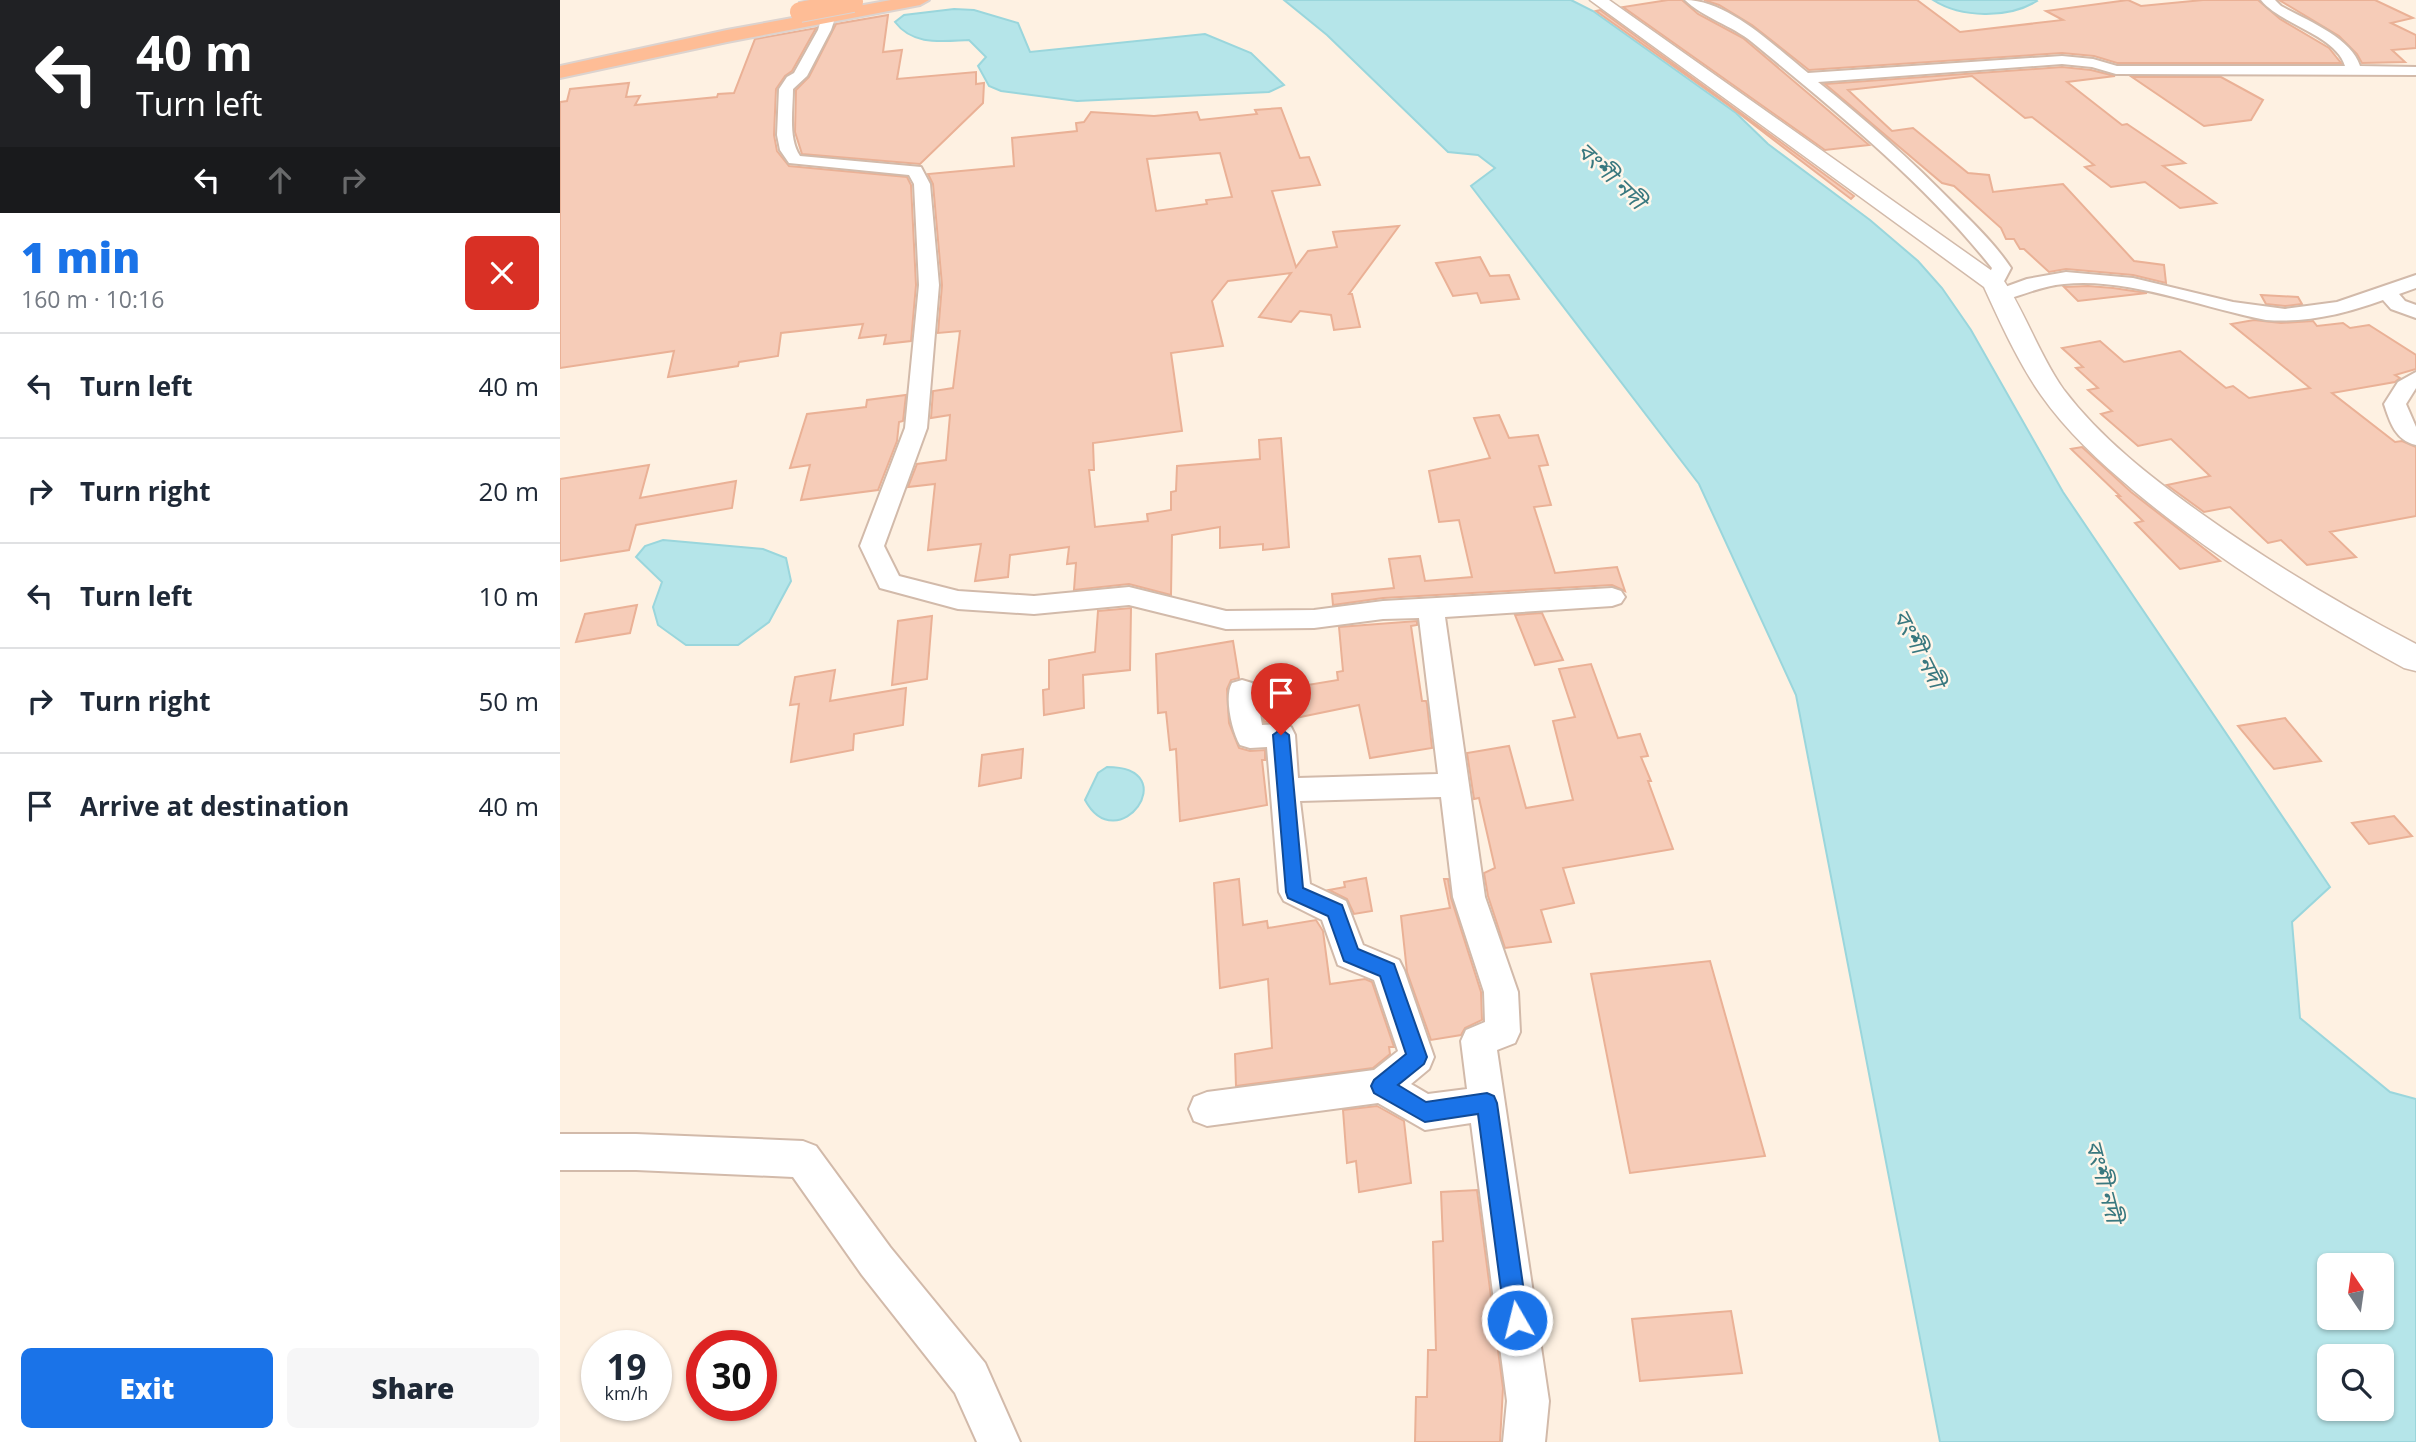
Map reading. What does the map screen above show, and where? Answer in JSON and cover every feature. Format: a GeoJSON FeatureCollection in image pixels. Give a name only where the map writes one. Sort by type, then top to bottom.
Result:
{"type":"FeatureCollection","features":[{"type":"Feature","properties":{"kind":"highway"},"geometry":{"type":"LineString","coordinates":[[560,57],[807,6],[920,0]]}},
{"type":"Feature","properties":{"kind":"highway"},"geometry":{"type":"LineString","coordinates":[[560,72],[845,4]]}},
{"type":"Feature","properties":{"kind":"highway"},"geometry":{"type":"LineString","coordinates":[[560,65],[807,6]]}},
{"type":"Feature","properties":{"kind":"street"},"geometry":{"type":"LineString","coordinates":[[1598,0],[1998,289],[2017,332],[2052,392],[2080,426],[2115,460],[2166,502],[2324,610],[2416,659]]}},
{"type":"Feature","properties":{"kind":"street"},"geometry":{"type":"LineString","coordinates":[[1692,0],[1742,27],[1806,78],[1921,180],[1982,242],[2002,268],[1998,289]]}},
{"type":"Feature","properties":{"kind":"street"},"geometry":{"type":"LineString","coordinates":[[2267,0],[2276,9],[2345,52],[2354,63],[2354,69]]}},
{"type":"Feature","properties":{"kind":"street"},"geometry":{"type":"LineString","coordinates":[[845,4],[800,76],[792,80],[786,89],[788,150],[795,160],[915,171],[922,184],[929,285],[916,428],[872,546],[889,582],[958,600],[1034,605],[1129,596],[1226,620],[1314,620],[1383,610],[1612,597]]}},
{"type":"Feature","properties":{"kind":"street"},"geometry":{"type":"LineString","coordinates":[[1806,78],[2062,60],[2126,71],[2416,71]]}},
{"type":"Feature","properties":{"kind":"street"},"geometry":{"type":"LineString","coordinates":[[1998,289],[2054,277],[2092,276],[2267,314],[2300,314],[2333,310],[2416,281]]}},
{"type":"Feature","properties":{"kind":"street"},"geometry":{"type":"LineString","coordinates":[[2386,292],[2398,305],[2416,312]]}},
{"type":"Feature","properties":{"kind":"street"},"geometry":{"type":"LineString","coordinates":[[2416,378],[2405,387],[2395,404],[2403,427],[2416,438]]}},
{"type":"Feature","properties":{"kind":"street"},"geometry":{"type":"LineString","coordinates":[[1431,609],[1469,897],[1501,992],[1503,1032],[1478,1041],[1528,1401],[1524,1442]]}},
{"type":"Feature","properties":{"kind":"street"},"geometry":{"type":"LineString","coordinates":[[1207,1109],[1381,1086],[1417,1057],[1387,970],[1350,955],[1335,911],[1294,892],[1281,735],[1250,737],[1242,690]]}},
{"type":"Feature","properties":{"kind":"street"},"geometry":{"type":"LineString","coordinates":[[1284,790],[1455,785]]}},
{"type":"Feature","properties":{"kind":"street"},"geometry":{"type":"LineString","coordinates":[[1381,1086],[1425,1112],[1487,1103]]}},
{"type":"Feature","properties":{"kind":"street"},"geometry":{"type":"LineString","coordinates":[[560,1152],[636,1152],[803,1159],[876,1261],[970,1378],[999,1442]]}},
{"type":"Feature","properties":{"kind":"water","name":"বংশী নদী"},"geometry":{"type":"Polygon","coordinates":[[[1284,0],[1571,0],[1593,11],[1736,113],[1768,144],[1870,220],[1918,261],[1942,288],[1971,330],[2063,492],[2330,887],[2292,922],[2300,1018],[2390,1092],[2416,1099],[2416,1442],[1940,1442],[1796,695],[1699,484],[1471,186],[1495,168],[1478,155],[1448,152],[1327,35],[1284,0]]]}},
{"type":"Feature","properties":{"kind":"water"},"geometry":{"type":"Polygon","coordinates":[[[1933,0],[2037,1],[2012,11],[1985,14],[1957,10],[1933,0]]]}},
{"type":"Feature","properties":{"kind":"water"},"geometry":{"type":"Polygon","coordinates":[[[954,9],[974,10],[1018,23],[1030,52],[1205,34],[1251,53],[1284,85],[1269,92],[1077,101],[1001,91],[989,86],[978,66],[986,57],[969,40],[919,39],[902,30],[895,22],[904,15],[954,9]]]}},
{"type":"Feature","properties":{"kind":"water"},"geometry":{"type":"Polygon","coordinates":[[[663,540],[763,549],[786,558],[791,581],[769,622],[738,645],[686,645],[658,625],[653,607],[662,582],[636,557],[645,546],[663,540]]]}},
{"type":"Feature","properties":{"kind":"water"},"geometry":{"type":"Polygon","coordinates":[[[1107,767],[1130,771],[1142,781],[1143,794],[1138,806],[1127,816],[1113,821],[1099,816],[1085,800],[1098,773],[1107,767]]]}},
{"type":"Feature","properties":{"kind":"building"},"geometry":{"type":"Polygon","coordinates":[[[1682,0],[1698,14],[1743,38],[1869,145],[1825,150],[1623,7],[1682,0]]]}},
{"type":"Feature","properties":{"kind":"building"},"geometry":{"type":"Polygon","coordinates":[[[1704,0],[1917,0],[1960,32],[2063,20],[2046,11],[2128,0],[2141,6],[2203,0],[2258,0],[2280,19],[2329,48],[2341,63],[2117,63],[2094,56],[2062,53],[1809,70],[1752,25],[1719,5],[1704,0]]]}},
{"type":"Feature","properties":{"kind":"building"},"geometry":{"type":"Polygon","coordinates":[[[2279,0],[2375,0],[2413,18],[2391,23],[2416,35],[2416,48],[2392,50],[2405,62],[2362,63],[2339,36],[2279,0]]]}},
{"type":"Feature","properties":{"kind":"building"},"geometry":{"type":"Polygon","coordinates":[[[1600,10],[1854,196],[1851,199],[1728,105],[1596,11],[1600,10]]]}},
{"type":"Feature","properties":{"kind":"building"},"geometry":{"type":"Polygon","coordinates":[[[888,15],[883,52],[902,50],[897,79],[976,72],[976,84],[984,83],[983,103],[920,164],[802,154],[795,132],[796,90],[809,77],[836,24],[888,15]]]}},
{"type":"Feature","properties":{"kind":"building"},"geometry":{"type":"Polygon","coordinates":[[[816,28],[792,71],[776,89],[774,135],[777,151],[789,166],[907,177],[911,185],[916,285],[911,341],[884,344],[886,335],[859,338],[863,324],[781,333],[778,356],[739,362],[738,366],[668,377],[674,351],[560,368],[560,102],[567,101],[570,89],[629,83],[626,97],[640,96],[635,105],[734,93],[755,39],[816,28]]]}},
{"type":"Feature","properties":{"kind":"building"},"geometry":{"type":"Polygon","coordinates":[[[2062,67],[2115,76],[2067,82],[2122,125],[2127,124],[2185,163],[2163,166],[2216,203],[2180,208],[2145,182],[2111,187],[2085,167],[2094,165],[2032,117],[2025,118],[1972,76],[1848,90],[1892,131],[1913,128],[1968,173],[1989,175],[1993,192],[2063,184],[2134,261],[2164,265],[2166,283],[2133,275],[2066,269],[2049,272],[2024,249],[2020,249],[2014,239],[2006,239],[2001,228],[1954,186],[1942,183],[1825,84],[2062,67]]]}},
{"type":"Feature","properties":{"kind":"building"},"geometry":{"type":"Polygon","coordinates":[[[2132,77],[2221,77],[2263,100],[2251,120],[2204,126],[2132,77]]]}},
{"type":"Feature","properties":{"kind":"building"},"geometry":{"type":"Polygon","coordinates":[[[1281,108],[1300,158],[1309,157],[1320,185],[1272,191],[1296,267],[1308,251],[1337,247],[1333,232],[1399,226],[1349,294],[1352,294],[1360,327],[1334,330],[1331,315],[1300,311],[1291,322],[1259,317],[1291,273],[1228,281],[1212,301],[1223,346],[1171,353],[1182,431],[1093,443],[1094,470],[1089,470],[1095,527],[1148,521],[1147,514],[1171,510],[1171,492],[1176,491],[1177,466],[1260,459],[1259,440],[1281,438],[1289,547],[1263,550],[1263,544],[1220,548],[1220,527],[1172,535],[1171,595],[1129,584],[1074,590],[1076,563],[1067,564],[1069,547],[1010,555],[1008,577],[975,581],[981,544],[928,550],[935,484],[908,487],[917,464],[946,460],[950,415],[931,418],[933,391],[953,388],[960,331],[938,333],[942,285],[933,184],[928,174],[1014,166],[1012,138],[1077,131],[1076,123],[1084,122],[1091,112],[1154,116],[1197,112],[1200,120],[1257,114],[1255,110],[1281,108]],[[1220,153],[1147,159],[1156,211],[1207,204],[1206,200],[1232,197],[1220,153]]]}},
{"type":"Feature","properties":{"kind":"building"},"geometry":{"type":"Polygon","coordinates":[[[1480,257],[1490,276],[1509,275],[1519,299],[1481,303],[1477,293],[1453,296],[1436,263],[1480,257]]]}},
{"type":"Feature","properties":{"kind":"building"},"geometry":{"type":"Polygon","coordinates":[[[2088,286],[2147,293],[2078,301],[2064,287],[2088,286]]]}},
{"type":"Feature","properties":{"kind":"building"},"geometry":{"type":"Polygon","coordinates":[[[2261,295],[2298,297],[2302,304],[2266,304],[2261,295]]]}},
{"type":"Feature","properties":{"kind":"building"},"geometry":{"type":"Polygon","coordinates":[[[2254,320],[2281,323],[2313,321],[2317,326],[2343,323],[2350,328],[2369,325],[2416,355],[2416,369],[2395,375],[2400,378],[2395,382],[2332,393],[2395,442],[2402,441],[2416,447],[2416,516],[2330,532],[2356,557],[2307,565],[2281,540],[2268,543],[2230,507],[2204,512],[2167,485],[2210,476],[2171,439],[2138,446],[2101,414],[2112,411],[2088,390],[2098,388],[2076,368],[2083,367],[2062,348],[2100,341],[2124,362],[2180,351],[2226,388],[2233,386],[2249,398],[2310,388],[2231,324],[2254,320]]]}},
{"type":"Feature","properties":{"kind":"building"},"geometry":{"type":"Polygon","coordinates":[[[906,395],[903,421],[899,422],[897,441],[878,490],[801,500],[810,465],[790,468],[807,414],[866,407],[867,400],[906,395]]]}},
{"type":"Feature","properties":{"kind":"building"},"geometry":{"type":"Polygon","coordinates":[[[1499,415],[1509,438],[1538,435],[1548,465],[1539,466],[1551,505],[1534,507],[1555,573],[1617,567],[1625,591],[1612,585],[1383,598],[1333,605],[1332,594],[1394,588],[1389,559],[1420,556],[1425,581],[1472,577],[1459,520],[1439,522],[1429,471],[1490,458],[1474,418],[1499,415]]]}},
{"type":"Feature","properties":{"kind":"building"},"geometry":{"type":"Polygon","coordinates":[[[2082,447],[2131,492],[2220,561],[2180,569],[2135,523],[2143,521],[2071,449],[2082,447]]]}},
{"type":"Feature","properties":{"kind":"building"},"geometry":{"type":"Polygon","coordinates":[[[649,465],[640,498],[736,481],[732,508],[636,525],[629,550],[560,561],[560,479],[649,465]]]}},
{"type":"Feature","properties":{"kind":"building"},"geometry":{"type":"Polygon","coordinates":[[[637,605],[630,633],[576,642],[585,614],[637,605]]]}},
{"type":"Feature","properties":{"kind":"building"},"geometry":{"type":"Polygon","coordinates":[[[1131,608],[1130,670],[1083,675],[1084,708],[1044,715],[1043,690],[1049,689],[1049,660],[1095,652],[1098,611],[1131,608]]]}},
{"type":"Feature","properties":{"kind":"building"},"geometry":{"type":"Polygon","coordinates":[[[1542,613],[1563,660],[1535,665],[1515,615],[1542,613]]]}},
{"type":"Feature","properties":{"kind":"building"},"geometry":{"type":"Polygon","coordinates":[[[932,616],[927,679],[892,685],[898,621],[932,616]]]}},
{"type":"Feature","properties":{"kind":"building"},"geometry":{"type":"Polygon","coordinates":[[[1417,621],[1417,625],[1411,626],[1422,701],[1427,704],[1432,748],[1370,758],[1359,705],[1264,722],[1259,693],[1338,680],[1337,672],[1343,671],[1339,627],[1417,621]]]}},
{"type":"Feature","properties":{"kind":"building"},"geometry":{"type":"Polygon","coordinates":[[[1233,641],[1239,678],[1231,680],[1227,689],[1229,723],[1239,748],[1250,751],[1265,750],[1265,760],[1262,760],[1267,805],[1180,821],[1176,749],[1170,750],[1166,712],[1158,713],[1156,654],[1233,641]]]}},
{"type":"Feature","properties":{"kind":"building"},"geometry":{"type":"Polygon","coordinates":[[[1591,664],[1618,738],[1640,734],[1648,756],[1641,757],[1673,849],[1563,868],[1574,903],[1541,910],[1551,942],[1505,948],[1488,896],[1484,873],[1495,868],[1479,798],[1474,799],[1467,753],[1509,746],[1526,808],[1573,800],[1553,721],[1575,717],[1559,669],[1591,664]]]}},
{"type":"Feature","properties":{"kind":"building"},"geometry":{"type":"Polygon","coordinates":[[[835,670],[830,701],[906,688],[903,725],[854,734],[853,750],[791,762],[799,704],[790,705],[795,677],[835,670]]]}},
{"type":"Feature","properties":{"kind":"building"},"geometry":{"type":"Polygon","coordinates":[[[2285,718],[2321,761],[2274,769],[2238,726],[2285,718]]]}},
{"type":"Feature","properties":{"kind":"building"},"geometry":{"type":"Polygon","coordinates":[[[1023,749],[1021,778],[979,786],[982,755],[1023,749]]]}},
{"type":"Feature","properties":{"kind":"building"},"geometry":{"type":"Polygon","coordinates":[[[2394,816],[2412,836],[2369,844],[2352,823],[2394,816]]]}},
{"type":"Feature","properties":{"kind":"building"},"geometry":{"type":"Polygon","coordinates":[[[1366,878],[1372,911],[1354,914],[1347,899],[1329,890],[1345,887],[1344,882],[1366,878]]]}},
{"type":"Feature","properties":{"kind":"building"},"geometry":{"type":"Polygon","coordinates":[[[1239,879],[1243,925],[1267,921],[1268,928],[1316,920],[1323,931],[1330,984],[1365,979],[1372,982],[1394,1047],[1389,1047],[1390,1054],[1373,1068],[1236,1086],[1235,1054],[1272,1048],[1268,979],[1220,988],[1214,883],[1239,879]]]}},
{"type":"Feature","properties":{"kind":"building"},"geometry":{"type":"Polygon","coordinates":[[[1444,879],[1448,879],[1451,898],[1481,992],[1482,1020],[1465,1028],[1461,1035],[1431,1040],[1407,972],[1401,916],[1450,908],[1444,879]]]}},
{"type":"Feature","properties":{"kind":"building"},"geometry":{"type":"Polygon","coordinates":[[[1710,961],[1765,1156],[1630,1173],[1591,974],[1710,961]]]}},
{"type":"Feature","properties":{"kind":"building"},"geometry":{"type":"Polygon","coordinates":[[[1377,1106],[1404,1121],[1411,1183],[1359,1192],[1356,1161],[1347,1163],[1343,1110],[1377,1106]]]}},
{"type":"Feature","properties":{"kind":"building"},"geometry":{"type":"Polygon","coordinates":[[[1477,1190],[1503,1388],[1500,1442],[1415,1442],[1416,1397],[1427,1397],[1428,1350],[1436,1350],[1433,1242],[1443,1241],[1441,1192],[1477,1190]]]}},
{"type":"Feature","properties":{"kind":"building"},"geometry":{"type":"Polygon","coordinates":[[[1731,1311],[1742,1373],[1640,1381],[1632,1319],[1731,1311]]]}},
{"type":"Feature","properties":{"kind":"route"},"geometry":{"type":"LineString","coordinates":[[1281,735],[1294,892],[1335,911],[1350,955],[1387,970],[1417,1057],[1381,1086],[1425,1112],[1487,1103],[1517,1320]]}}]}
